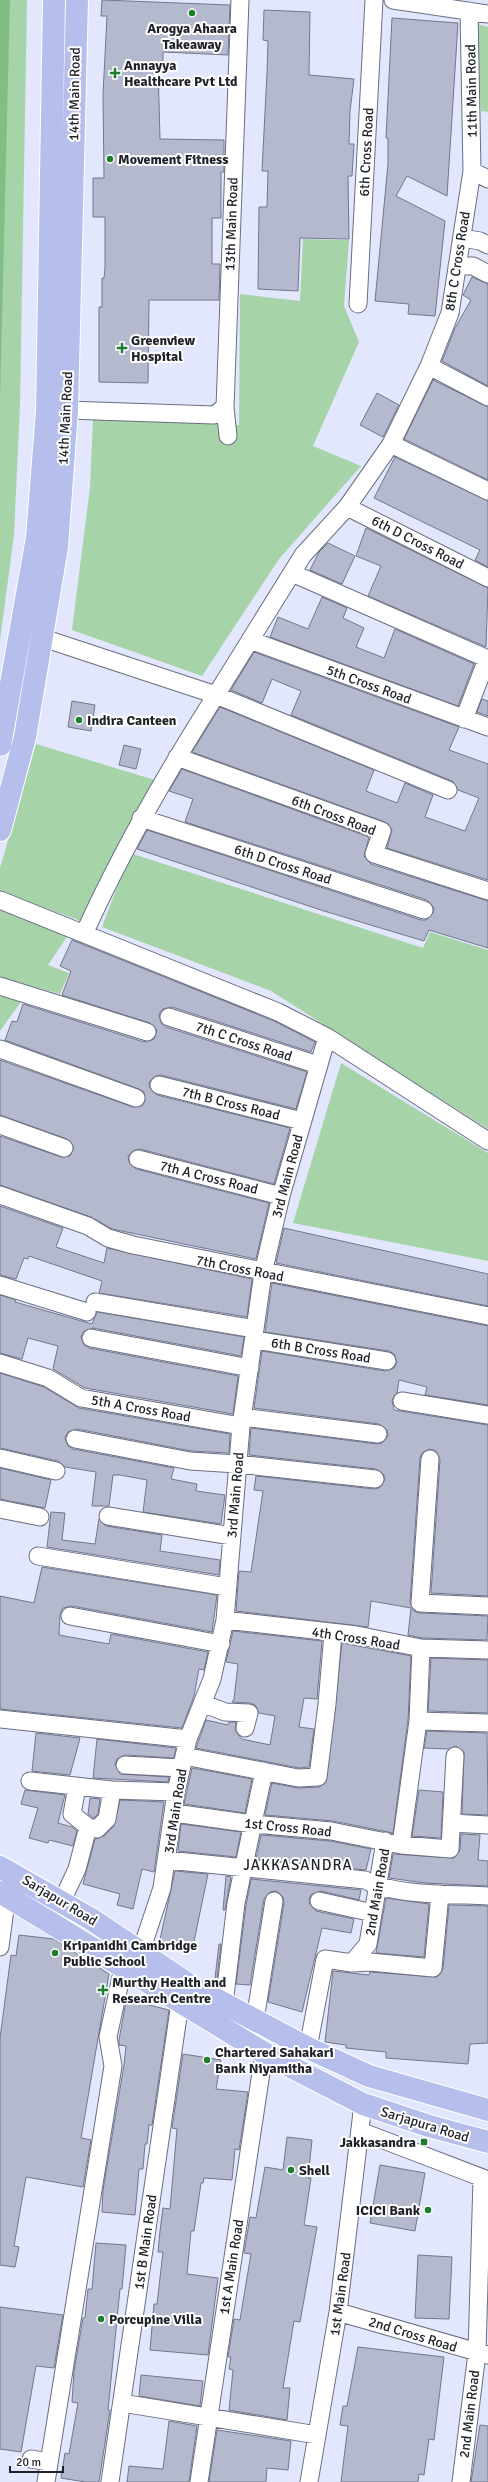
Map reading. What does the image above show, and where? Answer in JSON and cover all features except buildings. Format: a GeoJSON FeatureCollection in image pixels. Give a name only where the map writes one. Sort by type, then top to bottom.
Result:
{"type":"FeatureCollection","features":[{"type":"Feature","properties":{"kind":"main road","name":"14th Main Road"},"geometry":{"type":"LineString","coordinates":[[0,745],[37,538],[44,443],[54,0]]}},
{"type":"Feature","properties":{"kind":"main road","name":"14th Main Road"},"geometry":{"type":"LineString","coordinates":[[0,830],[25,737],[43,638],[57,547],[66,410],[77,0]]}},
{"type":"Feature","properties":{"kind":"main road","name":"Sarjapur Road"},"geometry":{"type":"LineString","coordinates":[[0,1867],[62,1901],[141,1950],[191,1986],[308,2048],[369,2076],[488,2110]]}},
{"type":"Feature","properties":{"kind":"main road","name":"Sarjapur Road"},"geometry":{"type":"LineString","coordinates":[[4,1893],[180,2003],[264,2053],[363,2104]]}},
{"type":"Feature","properties":{"kind":"main road","name":"Sarjapura Road"},"geometry":{"type":"LineString","coordinates":[[363,2104],[430,2126],[488,2142]]}},
{"type":"Feature","properties":{"kind":"street","name":"13th Main Road"},"geometry":{"type":"LineString","coordinates":[[228,436],[225,407],[240,0]]}},
{"type":"Feature","properties":{"kind":"street","name":"6th Cross Road"},"geometry":{"type":"LineString","coordinates":[[358,304],[374,0]]}},
{"type":"Feature","properties":{"kind":"street"},"geometry":{"type":"LineString","coordinates":[[393,0],[488,14]]}},
{"type":"Feature","properties":{"kind":"street","name":"11th Main Road"},"geometry":{"type":"LineString","coordinates":[[469,11],[472,171]]}},
{"type":"Feature","properties":{"kind":"street"},"geometry":{"type":"LineString","coordinates":[[472,171],[488,179]]}},
{"type":"Feature","properties":{"kind":"street","name":"8th C Cross Road"},"geometry":{"type":"LineString","coordinates":[[84,934],[108,881],[141,818],[177,757],[303,555],[347,506],[391,444],[428,366],[450,313],[472,171]]}},
{"type":"Feature","properties":{"kind":"street"},"geometry":{"type":"LineString","coordinates":[[462,238],[480,241],[488,245]]}},
{"type":"Feature","properties":{"kind":"street"},"geometry":{"type":"LineString","coordinates":[[457,266],[473,266],[488,274]]}},
{"type":"Feature","properties":{"kind":"street"},"geometry":{"type":"LineString","coordinates":[[428,366],[488,397]]}},
{"type":"Feature","properties":{"kind":"street"},"geometry":{"type":"LineString","coordinates":[[66,410],[214,415],[225,407]]}},
{"type":"Feature","properties":{"kind":"street"},"geometry":{"type":"LineString","coordinates":[[391,444],[488,491]]}},
{"type":"Feature","properties":{"kind":"street","name":"6th D Cross Road"},"geometry":{"type":"LineString","coordinates":[[347,506],[488,578]]}},
{"type":"Feature","properties":{"kind":"street"},"geometry":{"type":"LineString","coordinates":[[292,573],[488,659],[464,719]]}},
{"type":"Feature","properties":{"kind":"street"},"geometry":{"type":"LineString","coordinates":[[43,638],[216,695],[448,790]]}},
{"type":"Feature","properties":{"kind":"street","name":"5th Cross Road"},"geometry":{"type":"LineString","coordinates":[[250,640],[488,727]]}},
{"type":"Feature","properties":{"kind":"street","name":"6th Cross Road"},"geometry":{"type":"LineString","coordinates":[[177,757],[382,831],[374,854],[488,891]]}},
{"type":"Feature","properties":{"kind":"street","name":"6th D Cross Road"},"geometry":{"type":"LineString","coordinates":[[141,818],[424,910]]}},
{"type":"Feature","properties":{"kind":"street"},"geometry":{"type":"LineString","coordinates":[[0,900],[278,1012],[327,1037],[488,1141]]}},
{"type":"Feature","properties":{"kind":"street"},"geometry":{"type":"LineString","coordinates":[[0,986],[147,1032]]}},
{"type":"Feature","properties":{"kind":"street","name":"7th C Cross Road"},"geometry":{"type":"LineString","coordinates":[[169,1017],[318,1066]]}},
{"type":"Feature","properties":{"kind":"street","name":"3rd Main Road"},"geometry":{"type":"LineString","coordinates":[[141,1950],[162,1888],[176,1792],[188,1739],[212,1679],[221,1644],[225,1620],[241,1421],[250,1368],[262,1273],[281,1196],[327,1037]]}},
{"type":"Feature","properties":{"kind":"street"},"geometry":{"type":"LineString","coordinates":[[0,1050],[136,1098]]}},
{"type":"Feature","properties":{"kind":"street","name":"7th B Cross Road"},"geometry":{"type":"LineString","coordinates":[[159,1085],[302,1121]]}},
{"type":"Feature","properties":{"kind":"street"},"geometry":{"type":"LineString","coordinates":[[0,1125],[64,1148]]}},
{"type":"Feature","properties":{"kind":"street","name":"7th A Cross Road"},"geometry":{"type":"LineString","coordinates":[[138,1159],[281,1196]]}},
{"type":"Feature","properties":{"kind":"street","name":"7th Cross Road"},"geometry":{"type":"LineString","coordinates":[[0,1195],[88,1226],[108,1238],[133,1245],[262,1273],[488,1316]]}},
{"type":"Feature","properties":{"kind":"street","name":"6th B Cross Road"},"geometry":{"type":"LineString","coordinates":[[0,1285],[91,1307],[254,1334],[388,1361]]}},
{"type":"Feature","properties":{"kind":"street"},"geometry":{"type":"LineString","coordinates":[[90,1338],[250,1368]]}},
{"type":"Feature","properties":{"kind":"street","name":"5th A Cross Road"},"geometry":{"type":"LineString","coordinates":[[0,1363],[48,1378],[81,1398],[241,1421],[378,1434]]}},
{"type":"Feature","properties":{"kind":"street"},"geometry":{"type":"LineString","coordinates":[[402,1400],[488,1415]]}},
{"type":"Feature","properties":{"kind":"street"},"geometry":{"type":"LineString","coordinates":[[75,1439],[190,1461],[237,1464],[374,1479]]}},
{"type":"Feature","properties":{"kind":"street"},"geometry":{"type":"LineString","coordinates":[[0,1458],[56,1471]]}},
{"type":"Feature","properties":{"kind":"street"},"geometry":{"type":"LineString","coordinates":[[430,1459],[420,1603],[488,1606]]}},
{"type":"Feature","properties":{"kind":"street"},"geometry":{"type":"LineString","coordinates":[[0,1509],[40,1517]]}},
{"type":"Feature","properties":{"kind":"street"},"geometry":{"type":"LineString","coordinates":[[108,1516],[232,1536]]}},
{"type":"Feature","properties":{"kind":"street"},"geometry":{"type":"LineString","coordinates":[[38,1556],[227,1587]]}},
{"type":"Feature","properties":{"kind":"street"},"geometry":{"type":"LineString","coordinates":[[70,1616],[221,1644]]}},
{"type":"Feature","properties":{"kind":"street","name":"4th Cross Road"},"geometry":{"type":"LineString","coordinates":[[225,1620],[333,1634],[357,1635],[421,1648],[488,1650]]}},
{"type":"Feature","properties":{"kind":"street"},"geometry":{"type":"LineString","coordinates":[[125,1765],[183,1762],[264,1771],[298,1778],[318,1776],[327,1704],[333,1634]]}},
{"type":"Feature","properties":{"kind":"street","name":"2nd Main Road"},"geometry":{"type":"LineString","coordinates":[[352,1963],[368,1944],[378,1887],[393,1843],[418,1721],[421,1648]]}},
{"type":"Feature","properties":{"kind":"street"},"geometry":{"type":"LineString","coordinates":[[202,1703],[224,1712],[249,1714],[245,1728]]}},
{"type":"Feature","properties":{"kind":"street"},"geometry":{"type":"LineString","coordinates":[[0,1719],[188,1739]]}},
{"type":"Feature","properties":{"kind":"street"},"geometry":{"type":"LineString","coordinates":[[418,1721],[488,1723]]}},
{"type":"Feature","properties":{"kind":"street"},"geometry":{"type":"LineString","coordinates":[[455,1756],[451,1823],[488,1825]]}},
{"type":"Feature","properties":{"kind":"street"},"geometry":{"type":"LineString","coordinates":[[224,2004],[236,1904],[264,1771]]}},
{"type":"Feature","properties":{"kind":"street"},"geometry":{"type":"LineString","coordinates":[[30,1781],[112,1790],[176,1792]]}},
{"type":"Feature","properties":{"kind":"street"},"geometry":{"type":"LineString","coordinates":[[77,1787],[72,1814],[88,1827],[97,1829],[107,1819],[112,1790]]}},
{"type":"Feature","properties":{"kind":"street","name":"1st Cross Road"},"geometry":{"type":"LineString","coordinates":[[174,1813],[253,1824],[331,1831],[393,1843],[450,1849],[451,1823]]}},
{"type":"Feature","properties":{"kind":"street"},"geometry":{"type":"LineString","coordinates":[[62,1901],[77,1869],[88,1827]]}},
{"type":"Feature","properties":{"kind":"street"},"geometry":{"type":"LineString","coordinates":[[167,1860],[365,1880],[378,1887],[440,1894],[488,1896]]}},
{"type":"Feature","properties":{"kind":"street"},"geometry":{"type":"LineString","coordinates":[[0,1946],[4,1893]]}},
{"type":"Feature","properties":{"kind":"street"},"geometry":{"type":"LineString","coordinates":[[308,2048],[325,1959],[352,1963],[370,1962],[433,1968],[440,1894]]}},
{"type":"Feature","properties":{"kind":"street"},"geometry":{"type":"LineString","coordinates":[[255,2020],[274,1901]]}},
{"type":"Feature","properties":{"kind":"street"},"geometry":{"type":"LineString","coordinates":[[319,1901],[373,1914]]}},
{"type":"Feature","properties":{"kind":"street"},"geometry":{"type":"LineString","coordinates":[[46,2482],[113,2066],[108,2037],[124,1968]]}},
{"type":"Feature","properties":{"kind":"street","name":"1st B Main Road"},"geometry":{"type":"LineString","coordinates":[[110,2482],[180,2003]]}},
{"type":"Feature","properties":{"kind":"street","name":"1st A Main Road"},"geometry":{"type":"LineString","coordinates":[[199,2482],[264,2053]]}},
{"type":"Feature","properties":{"kind":"street","name":"1st Main Road"},"geometry":{"type":"LineString","coordinates":[[309,2482],[338,2312],[363,2104]]}},
{"type":"Feature","properties":{"kind":"street","name":"Sarjapura Road"},"geometry":{"type":"LineString","coordinates":[[360,2131],[485,2179]]}},
{"type":"Feature","properties":{"kind":"street","name":"2nd Main Road"},"geometry":{"type":"LineString","coordinates":[[461,2482],[482,2354],[485,2179]]}},
{"type":"Feature","properties":{"kind":"street","name":"2nd Cross Road"},"geometry":{"type":"LineString","coordinates":[[338,2312],[482,2354]]}},
{"type":"Feature","properties":{"kind":"street"},"geometry":{"type":"LineString","coordinates":[[122,2403],[209,2416],[317,2435]]}},
{"type":"Feature","properties":{"kind":"street"},"geometry":{"type":"LineString","coordinates":[[31,2459],[50,2462]]}},
{"type":"Feature","properties":{"kind":"shaded area"},"geometry":{"type":"Polygon","coordinates":[[[0,0],[27,0],[20,405],[14,535],[0,640],[0,0]]]}},
{"type":"Feature","properties":{"kind":"shaded area"},"geometry":{"type":"Polygon","coordinates":[[[0,0],[10,0],[0,400],[0,0]]]}},
{"type":"Feature","properties":{"kind":"shaded area"},"geometry":{"type":"Polygon","coordinates":[[[477,24],[488,27],[488,112],[481,111],[477,24]]]}},
{"type":"Feature","properties":{"kind":"shaded area"},"geometry":{"type":"Polygon","coordinates":[[[303,239],[349,240],[344,306],[359,342],[313,446],[361,466],[279,559],[202,676],[72,630],[90,487],[93,419],[239,425],[240,294],[300,301],[303,239]]]}},
{"type":"Feature","properties":{"kind":"shaded area"},"geometry":{"type":"Polygon","coordinates":[[[36,744],[158,781],[81,921],[0,892],[0,868],[36,744]]]}},
{"type":"Feature","properties":{"kind":"shaded area"},"geometry":{"type":"Polygon","coordinates":[[[130,853],[423,948],[430,932],[488,950],[488,1129],[271,991],[102,927],[130,853]]]}},
{"type":"Feature","properties":{"kind":"shaded area"},"geometry":{"type":"Polygon","coordinates":[[[0,904],[68,935],[48,965],[69,973],[60,994],[0,977],[0,904]]]}},
{"type":"Feature","properties":{"kind":"shaded area"},"geometry":{"type":"Polygon","coordinates":[[[0,991],[23,999],[0,1031],[0,991]]]}},
{"type":"Feature","properties":{"kind":"shaded area"},"geometry":{"type":"Polygon","coordinates":[[[341,1063],[488,1153],[488,1261],[293,1223],[341,1063]]]}},
{"type":"Feature","properties":{"kind":"place","name":"Arogya Ahaara Takeaway"},"geometry":{"type":"Point","coordinates":[192,13]}},
{"type":"Feature","properties":{"kind":"place","name":"Annayya Healthcare Pvt Ltd"},"geometry":{"type":"Point","coordinates":[115,73]}},
{"type":"Feature","properties":{"kind":"place","name":"Movement Fitness"},"geometry":{"type":"Point","coordinates":[110,159]}},
{"type":"Feature","properties":{"kind":"place","name":"Greenview Hospital"},"geometry":{"type":"Point","coordinates":[122,348]}},
{"type":"Feature","properties":{"kind":"place","name":"Indira Canteen"},"geometry":{"type":"Point","coordinates":[79,720]}},
{"type":"Feature","properties":{"kind":"place","name":"Kripanidhi Cambridge Public School"},"geometry":{"type":"Point","coordinates":[55,1953]}},
{"type":"Feature","properties":{"kind":"place","name":"Murthy Health and Research Centre"},"geometry":{"type":"Point","coordinates":[103,1990]}},
{"type":"Feature","properties":{"kind":"place","name":"Chartered Sahakari Bank Niyamitha"},"geometry":{"type":"Point","coordinates":[207,2060]}},
{"type":"Feature","properties":{"kind":"place","name":"Jakkasandra"},"geometry":{"type":"Point","coordinates":[424,2142]}},
{"type":"Feature","properties":{"kind":"place","name":"Shell"},"geometry":{"type":"Point","coordinates":[291,2170]}},
{"type":"Feature","properties":{"kind":"place","name":"ICICI Bank"},"geometry":{"type":"Point","coordinates":[428,2210]}},
{"type":"Feature","properties":{"kind":"place","name":"Porcupine Villa"},"geometry":{"type":"Point","coordinates":[101,2319]}},
{"type":"Feature","properties":{"kind":"district","name":"JAKKASANDRA"},"geometry":{"type":"Point","coordinates":[298,1865]}}]}
